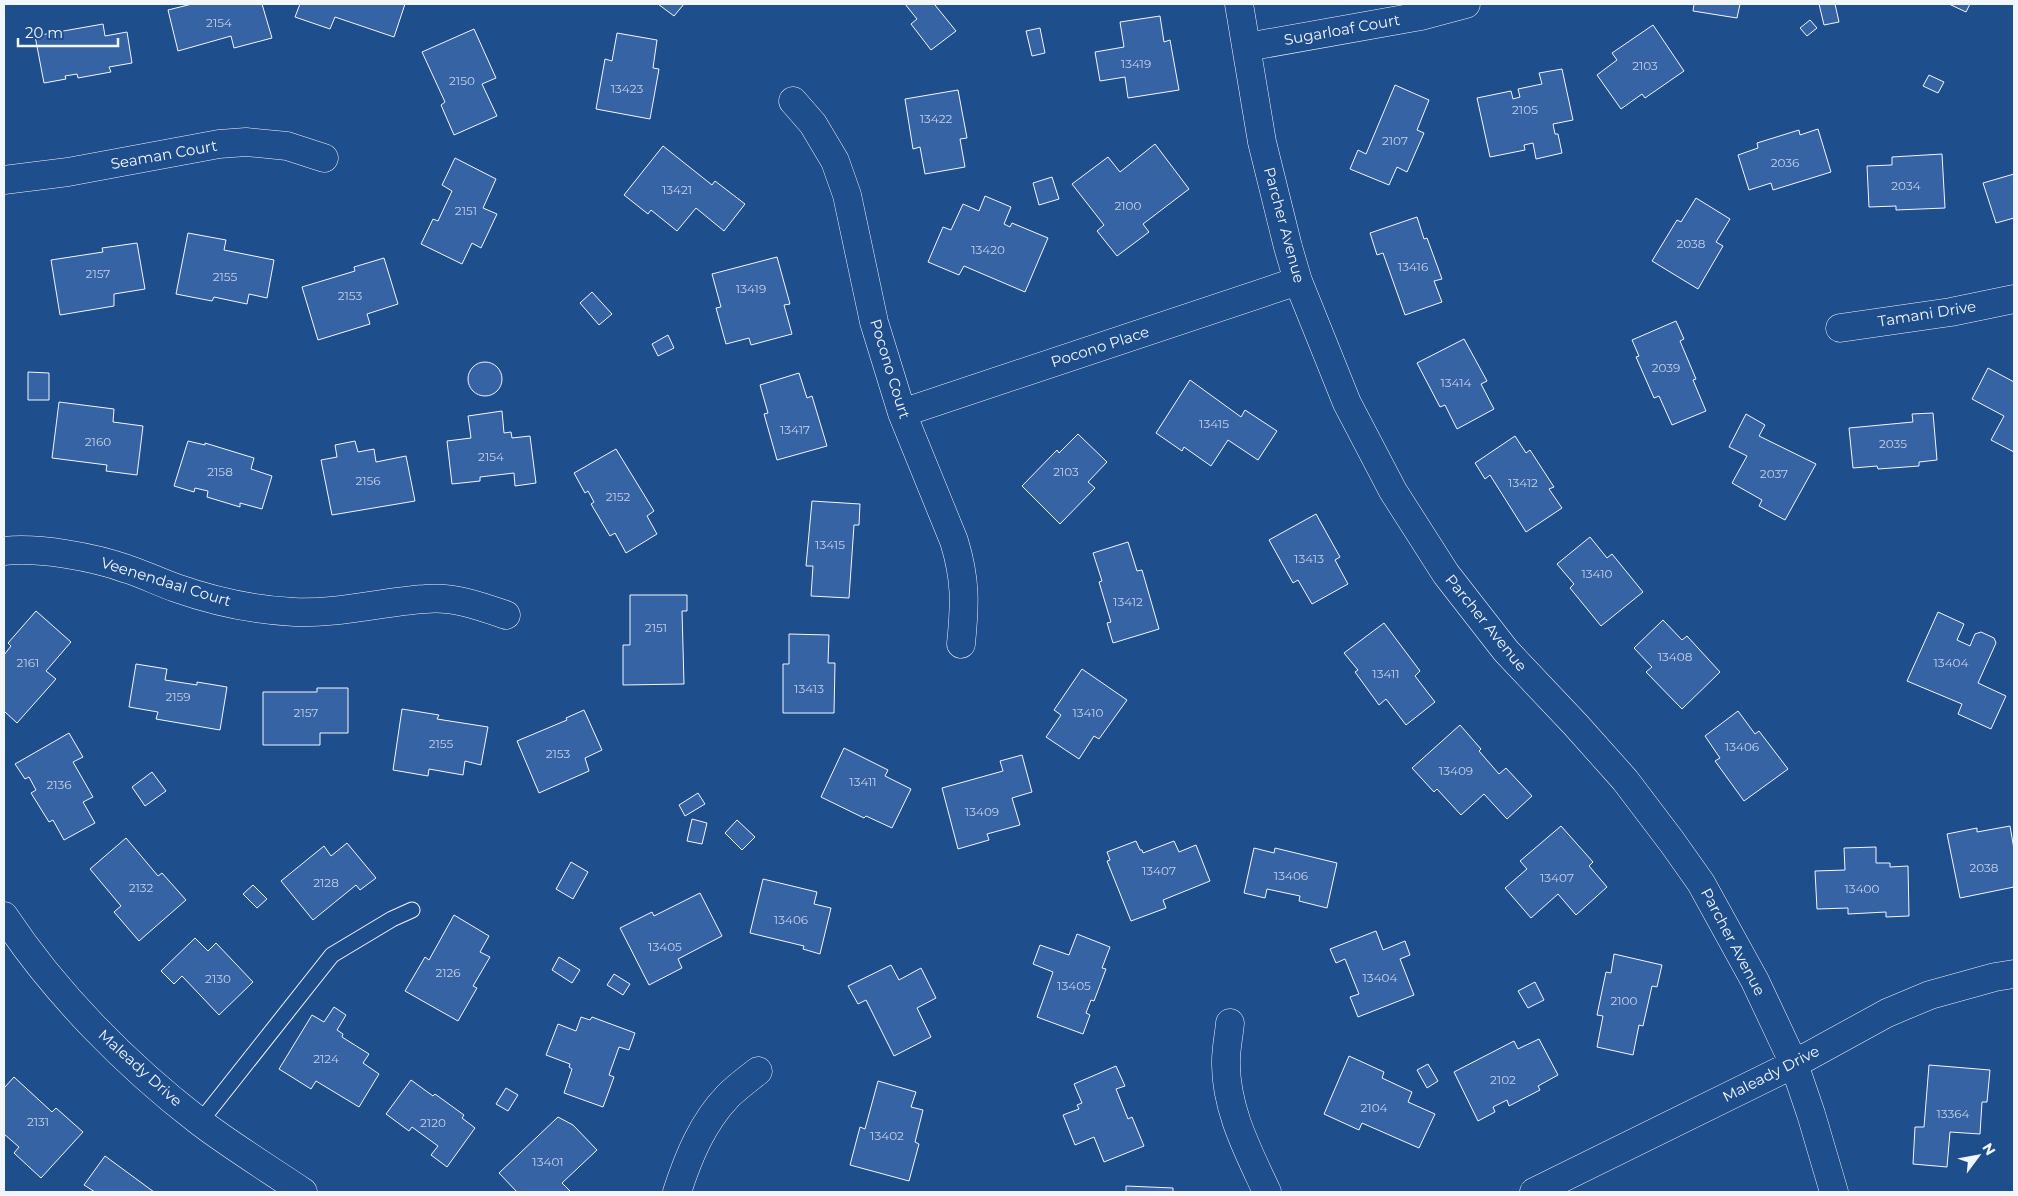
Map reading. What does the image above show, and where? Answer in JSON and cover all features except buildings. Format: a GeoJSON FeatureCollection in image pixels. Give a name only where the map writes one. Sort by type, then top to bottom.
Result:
{"type":"FeatureCollection","features":[{"type":"Feature","properties":{"kind":"street","name":"Parcher Avenue"},"geometry":{"type":"LineString","coordinates":[[1239,4],[1262,142],[1288,247],[1298,281],[1347,403],[1393,491],[1446,574],[1506,651],[1625,780],[1672,842],[1705,890],[1755,981],[1794,1064],[1834,1192]]}},
{"type":"Feature","properties":{"kind":"street","name":"Sugarloaf Court"},"geometry":{"type":"LineString","coordinates":[[1247,47],[1421,16],[1466,4]]}},
{"type":"Feature","properties":{"kind":"street","name":"Pocono Court"},"geometry":{"type":"LineString","coordinates":[[793,101],[813,124],[835,161],[847,195],[874,322],[902,414],[954,541],[960,562],[965,602],[961,644]]}},
{"type":"Feature","properties":{"kind":"street","name":"Seaman Court"},"geometry":{"type":"LineString","coordinates":[[4,180],[68,172],[218,144],[246,142],[287,146],[324,158]]}},
{"type":"Feature","properties":{"kind":"street","name":"Pocono Place"},"geometry":{"type":"LineString","coordinates":[[902,414],[1298,281]]}},
{"type":"Feature","properties":{"kind":"street","name":"Tamani Drive"},"geometry":{"type":"LineString","coordinates":[[1840,328],[1951,312],[2014,299]]}},
{"type":"Feature","properties":{"kind":"street","name":"Veenendaal Court"},"geometry":{"type":"LineString","coordinates":[[4,551],[43,552],[98,560],[126,568],[175,588],[222,602],[294,612],[342,610],[427,598],[469,602],[506,615]]}},
{"type":"Feature","properties":{"kind":"street","name":"Maleady Drive"},"geometry":{"type":"LineString","coordinates":[[4,916],[21,942],[76,1008],[136,1067],[200,1122],[303,1192]]}},
{"type":"Feature","properties":{"kind":"street","name":"Maleady Drive"},"geometry":{"type":"LineString","coordinates":[[1534,1192],[1794,1064],[1886,1013],[1930,995],[1994,977],[2014,974]]}},
{"type":"Feature","properties":{"kind":"street"},"geometry":{"type":"LineString","coordinates":[[1230,1023],[1226,1062],[1230,1098],[1240,1133],[1267,1192]]}},
{"type":"Feature","properties":{"kind":"street"},"geometry":{"type":"LineString","coordinates":[[677,1192],[687,1162],[704,1128],[727,1097],[758,1071]]}},
{"type":"Feature","properties":{"kind":"lane"},"geometry":{"type":"LineString","coordinates":[[200,1122],[332,955],[392,919],[412,910]]}}]}
